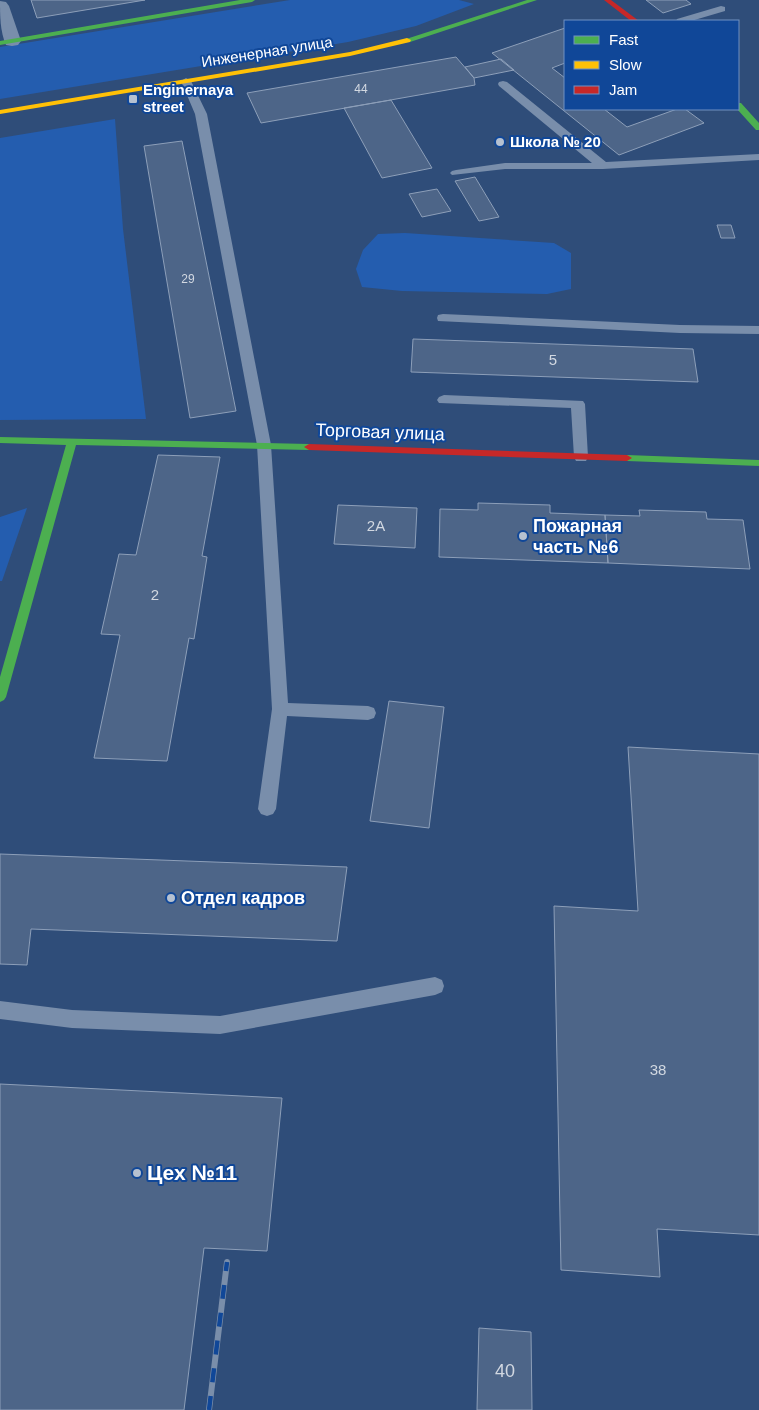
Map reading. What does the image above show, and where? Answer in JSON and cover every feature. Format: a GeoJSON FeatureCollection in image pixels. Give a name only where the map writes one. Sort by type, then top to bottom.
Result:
{"type":"FeatureCollection","features":[{"type":"Feature","properties":{"kind":"main road"},"geometry":{"type":"LineString","coordinates":[[6,42],[252,0]]}},
{"type":"Feature","properties":{"kind":"main road","name":"Инженерная улица"},"geometry":{"type":"LineString","coordinates":[[0,112],[350,54],[426,36],[534,0]]}},
{"type":"Feature","properties":{"kind":"main road"},"geometry":{"type":"LineString","coordinates":[[608,0],[635,20]]}},
{"type":"Feature","properties":{"kind":"main road"},"geometry":{"type":"LineString","coordinates":[[484,2],[522,4]]}},
{"type":"Feature","properties":{"kind":"main road"},"geometry":{"type":"LineString","coordinates":[[739,106],[759,128]]}},
{"type":"Feature","properties":{"kind":"main road","name":"Торговая улица"},"geometry":{"type":"LineString","coordinates":[[0,440],[264,445],[759,463]]}},
{"type":"Feature","properties":{"kind":"main road"},"geometry":{"type":"LineString","coordinates":[[0,697],[72,442]]}},
{"type":"Feature","properties":{"kind":"street"},"geometry":{"type":"LineString","coordinates":[[0,6],[6,42]]}},
{"type":"Feature","properties":{"kind":"lane"},"geometry":{"type":"LineString","coordinates":[[685,20],[720,9]]}},
{"type":"Feature","properties":{"kind":"lane"},"geometry":{"type":"LineString","coordinates":[[186,81],[201,114],[264,445],[280,709],[267,809]]}},
{"type":"Feature","properties":{"kind":"lane"},"geometry":{"type":"LineString","coordinates":[[503,84],[603,166]]}},
{"type":"Feature","properties":{"kind":"lane"},"geometry":{"type":"LineString","coordinates":[[456,173],[505,166],[603,166],[759,157]]}},
{"type":"Feature","properties":{"kind":"lane"},"geometry":{"type":"LineString","coordinates":[[443,318],[680,329],[759,330]]}},
{"type":"Feature","properties":{"kind":"lane"},"geometry":{"type":"LineString","coordinates":[[444,400],[578,404],[581,457]]}},
{"type":"Feature","properties":{"kind":"lane"},"geometry":{"type":"LineString","coordinates":[[280,709],[368,713]]}},
{"type":"Feature","properties":{"kind":"lane"},"geometry":{"type":"LineString","coordinates":[[0,1010],[72,1019],[220,1025],[435,986]]}},
{"type":"Feature","properties":{"kind":"shaded area"},"geometry":{"type":"Polygon","coordinates":[[[290,0],[459,0],[474,4],[416,26],[348,42],[0,99],[0,47],[290,0]]]}},
{"type":"Feature","properties":{"kind":"shaded area"},"geometry":{"type":"Polygon","coordinates":[[[115,119],[123,229],[146,419],[0,420],[0,138],[115,119]]]}},
{"type":"Feature","properties":{"kind":"shaded area"},"geometry":{"type":"Polygon","coordinates":[[[405,233],[554,243],[571,253],[571,289],[547,294],[402,291],[362,287],[356,269],[363,250],[378,234],[405,233]]]}},
{"type":"Feature","properties":{"kind":"shaded area"},"geometry":{"type":"Polygon","coordinates":[[[27,508],[2,581],[0,581],[0,517],[27,508]]]}},
{"type":"Feature","properties":{"kind":"building"},"geometry":{"type":"Polygon","coordinates":[[[31,0],[145,0],[37,18],[31,0]]]}},
{"type":"Feature","properties":{"kind":"building"},"geometry":{"type":"Polygon","coordinates":[[[646,0],[686,0],[691,4],[663,13],[646,0]]]}},
{"type":"Feature","properties":{"kind":"building"},"geometry":{"type":"Polygon","coordinates":[[[564,28],[564,63],[552,68],[564,77],[564,110],[605,110],[627,127],[674,110],[686,110],[704,123],[619,155],[492,53],[564,28]]]}},
{"type":"Feature","properties":{"kind":"building"},"geometry":{"type":"Polygon","coordinates":[[[456,57],[474,78],[475,85],[261,123],[247,93],[456,57]]]}},
{"type":"Feature","properties":{"kind":"building"},"geometry":{"type":"Polygon","coordinates":[[[501,59],[514,70],[474,78],[465,67],[501,59]]]}},
{"type":"Feature","properties":{"kind":"building"},"geometry":{"type":"Polygon","coordinates":[[[391,100],[432,168],[382,178],[344,108],[391,100]]]}},
{"type":"Feature","properties":{"kind":"building"},"geometry":{"type":"Polygon","coordinates":[[[182,141],[236,411],[190,418],[144,146],[182,141]]]}},
{"type":"Feature","properties":{"kind":"building"},"geometry":{"type":"Polygon","coordinates":[[[475,177],[499,217],[479,221],[455,181],[475,177]]]}},
{"type":"Feature","properties":{"kind":"building"},"geometry":{"type":"Polygon","coordinates":[[[437,189],[451,211],[422,217],[409,194],[437,189]]]}},
{"type":"Feature","properties":{"kind":"building"},"geometry":{"type":"Polygon","coordinates":[[[717,225],[731,225],[735,238],[721,238],[717,225]]]}},
{"type":"Feature","properties":{"kind":"building"},"geometry":{"type":"Polygon","coordinates":[[[413,339],[693,349],[698,382],[411,372],[413,339]]]}},
{"type":"Feature","properties":{"kind":"building"},"geometry":{"type":"Polygon","coordinates":[[[158,455],[220,457],[202,556],[207,557],[194,639],[189,638],[167,761],[94,758],[120,635],[101,634],[119,554],[136,555],[158,455]]]}},
{"type":"Feature","properties":{"kind":"building","name":"Пожарная часть №6"},"geometry":{"type":"Polygon","coordinates":[[[478,503],[550,505],[550,513],[605,515],[608,563],[439,557],[440,509],[478,510],[478,503]]]}},
{"type":"Feature","properties":{"kind":"building"},"geometry":{"type":"Polygon","coordinates":[[[338,505],[417,508],[415,548],[334,544],[338,505]]]}},
{"type":"Feature","properties":{"kind":"building"},"geometry":{"type":"Polygon","coordinates":[[[639,510],[706,512],[707,519],[743,520],[750,569],[608,563],[605,515],[640,516],[639,510]]]}},
{"type":"Feature","properties":{"kind":"building"},"geometry":{"type":"Polygon","coordinates":[[[389,701],[444,707],[429,828],[370,821],[389,701]]]}},
{"type":"Feature","properties":{"kind":"building"},"geometry":{"type":"Polygon","coordinates":[[[628,747],[759,754],[759,1235],[657,1229],[660,1277],[561,1270],[554,906],[638,911],[628,747]]]}},
{"type":"Feature","properties":{"kind":"building","name":"Отдел кадров"},"geometry":{"type":"Polygon","coordinates":[[[0,854],[347,867],[337,941],[31,929],[27,965],[0,964],[0,854]]]}},
{"type":"Feature","properties":{"kind":"building","name":"Цех №11"},"geometry":{"type":"Polygon","coordinates":[[[0,1084],[282,1098],[267,1251],[204,1248],[184,1410],[0,1410],[0,1084]]]}},
{"type":"Feature","properties":{"kind":"building"},"geometry":{"type":"Polygon","coordinates":[[[479,1328],[531,1332],[532,1410],[477,1410],[479,1328]]]}},
{"type":"Feature","properties":{"kind":"railway"},"geometry":{"type":"LineString","coordinates":[[209,1410],[227,1262]]}},
{"type":"Feature","properties":{"kind":"traffic: fast"},"geometry":{"type":"LineString","coordinates":[[0,43],[252,0]]}},
{"type":"Feature","properties":{"kind":"traffic: fast"},"geometry":{"type":"LineString","coordinates":[[407,40],[534,0]]}},
{"type":"Feature","properties":{"kind":"traffic: fast"},"geometry":{"type":"LineString","coordinates":[[739,106],[759,128]]}},
{"type":"Feature","properties":{"kind":"traffic: fast"},"geometry":{"type":"LineString","coordinates":[[0,440],[309,447]]}},
{"type":"Feature","properties":{"kind":"traffic: fast"},"geometry":{"type":"LineString","coordinates":[[0,697],[72,442]]}},
{"type":"Feature","properties":{"kind":"traffic: fast"},"geometry":{"type":"LineString","coordinates":[[627,458],[759,463]]}},
{"type":"Feature","properties":{"kind":"traffic: slow"},"geometry":{"type":"LineString","coordinates":[[0,112],[350,54],[407,40]]}},
{"type":"Feature","properties":{"kind":"traffic: jam"},"geometry":{"type":"LineString","coordinates":[[607,0],[634,20]]}},
{"type":"Feature","properties":{"kind":"traffic: jam"},"geometry":{"type":"LineString","coordinates":[[309,447],[627,458]]}},
{"type":"Feature","properties":{"kind":"place","name":"Enginernaya street"},"geometry":{"type":"Point","coordinates":[133,99]}},
{"type":"Feature","properties":{"kind":"place","name":"Школа № 20"},"geometry":{"type":"Point","coordinates":[500,142]}},
{"type":"Feature","properties":{"kind":"place","name":"Пожарная часть №6"},"geometry":{"type":"Point","coordinates":[523,536]}},
{"type":"Feature","properties":{"kind":"place","name":"Отдел кадров"},"geometry":{"type":"Point","coordinates":[171,898]}},
{"type":"Feature","properties":{"kind":"place","name":"Цех №11"},"geometry":{"type":"Point","coordinates":[137,1173]}}]}
